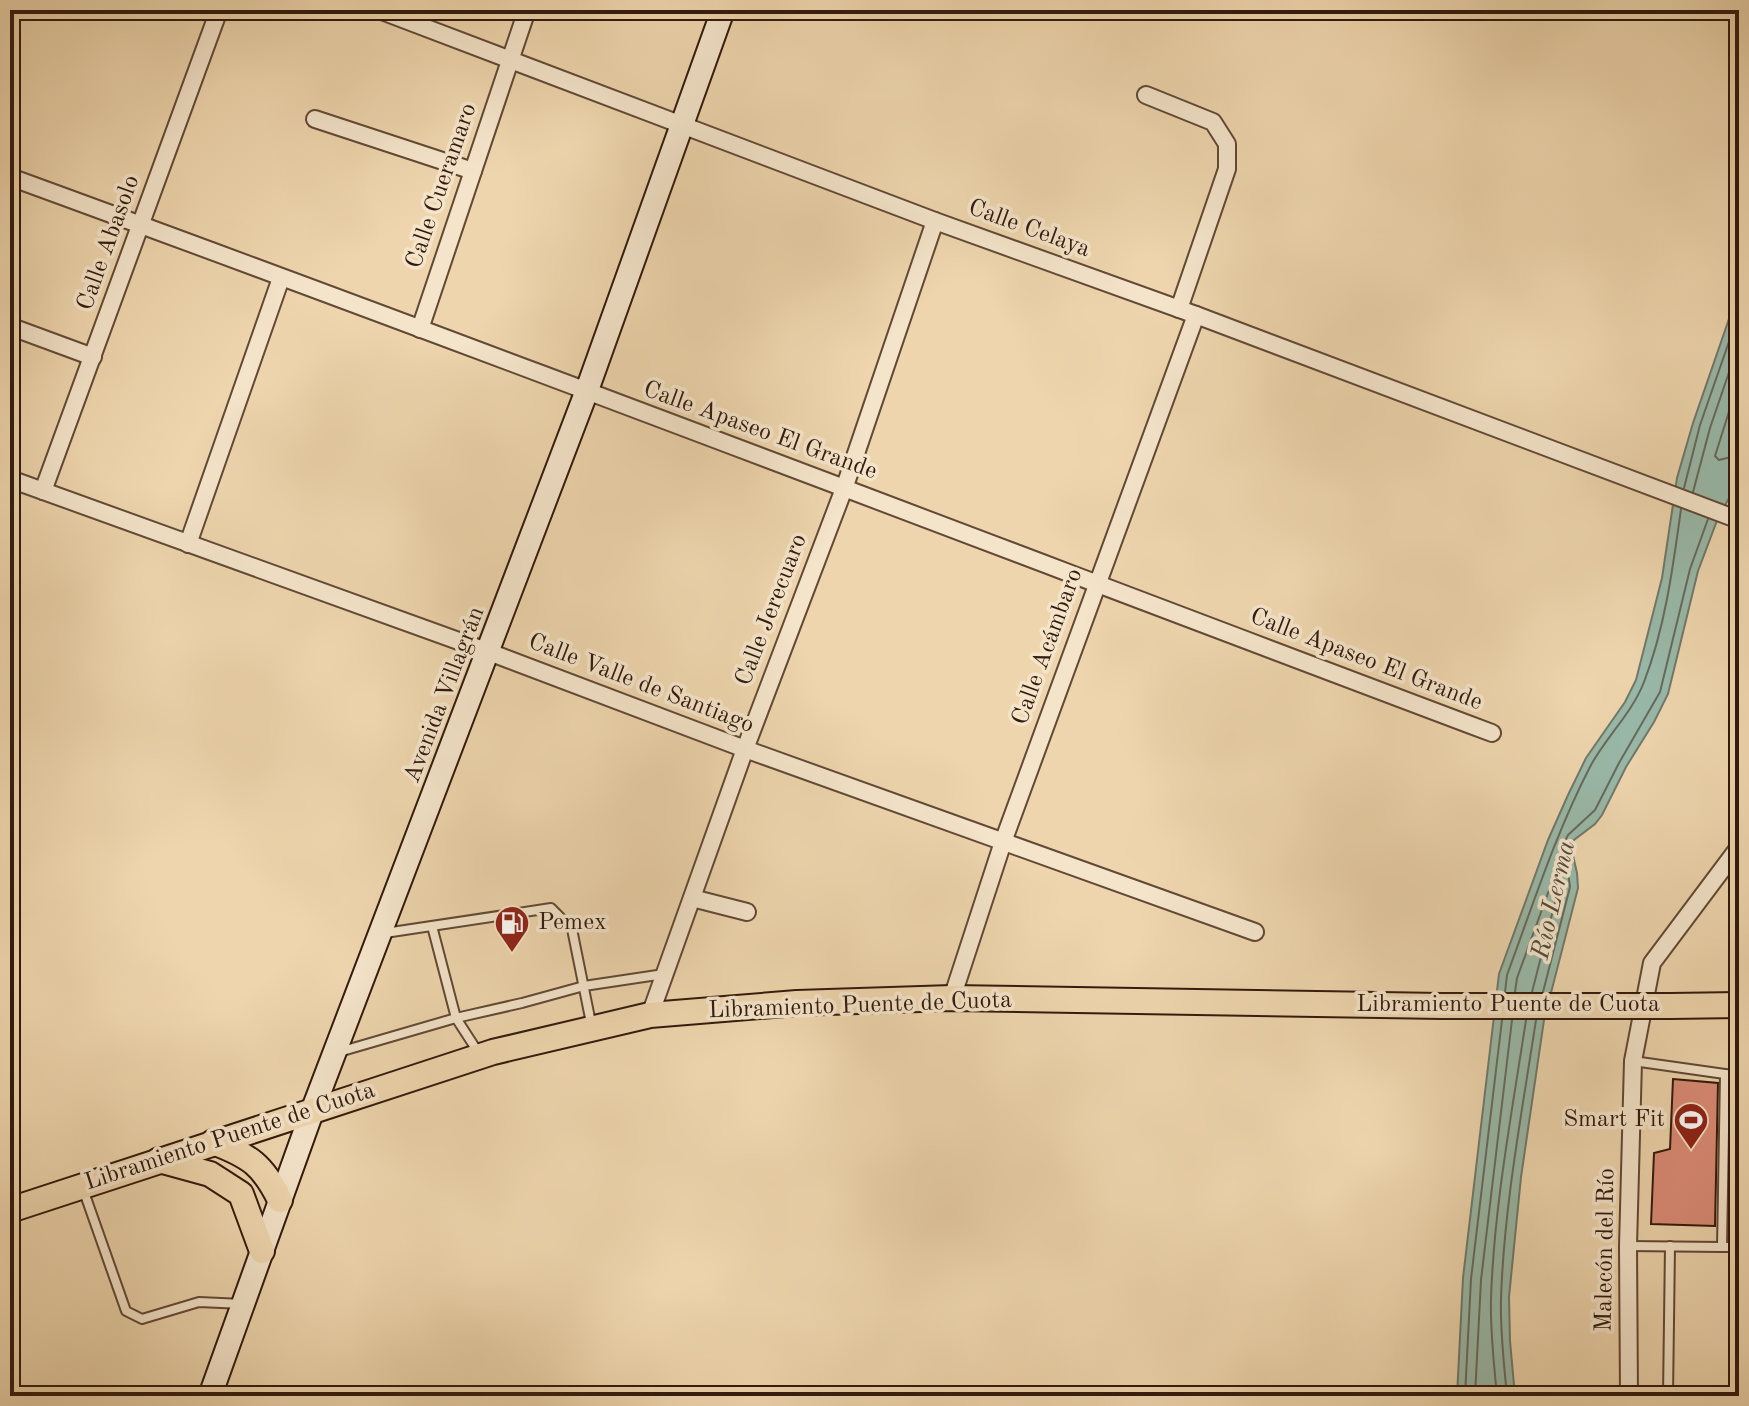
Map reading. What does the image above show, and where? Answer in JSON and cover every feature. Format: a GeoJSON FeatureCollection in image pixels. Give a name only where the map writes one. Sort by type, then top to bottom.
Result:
{"type":"FeatureCollection","features":[{"type":"Feature","properties":{"kind":"main road","name":"Libramiento Puente de Cuota"},"geometry":{"type":"LineString","coordinates":[[10,1210],[480,1056],[650,1015],[797,1003],[952,998],[1442,1006],[1739,1005]]}},
{"type":"Feature","properties":{"kind":"main road"},"geometry":{"type":"LineString","coordinates":[[213,1142],[240,1153],[267,1174],[280,1200]]}},
{"type":"Feature","properties":{"kind":"main road"},"geometry":{"type":"LineString","coordinates":[[159,1160],[210,1174],[241,1194],[262,1251]]}},
{"type":"Feature","properties":{"kind":"street","name":"Calle Abasolo"},"geometry":{"type":"LineString","coordinates":[[43,491],[219,10]]}},
{"type":"Feature","properties":{"kind":"street","name":"Calle Celaya"},"geometry":{"type":"LineString","coordinates":[[379,10],[1739,520]]}},
{"type":"Feature","properties":{"kind":"street","name":"Calle Cueramaro"},"geometry":{"type":"LineString","coordinates":[[420,329],[527,10]]}},
{"type":"Feature","properties":{"kind":"street","name":"Avenida Villagrán"},"geometry":{"type":"LineString","coordinates":[[210,1396],[313,1109],[586,393],[723,10]]}},
{"type":"Feature","properties":{"kind":"street"},"geometry":{"type":"LineString","coordinates":[[1146,95],[1213,122],[1227,144],[1227,169],[1179,309]]}},
{"type":"Feature","properties":{"kind":"street"},"geometry":{"type":"LineString","coordinates":[[315,119],[473,171]]}},
{"type":"Feature","properties":{"kind":"street","name":"Calle Apaseo El Grande"},"geometry":{"type":"LineString","coordinates":[[10,177],[586,393],[845,486],[1492,733]]}},
{"type":"Feature","properties":{"kind":"street","name":"Calle Jerecuaro"},"geometry":{"type":"LineString","coordinates":[[650,1015],[745,749],[845,486],[935,221]]}},
{"type":"Feature","properties":{"kind":"street"},"geometry":{"type":"LineString","coordinates":[[188,544],[281,278]]}},
{"type":"Feature","properties":{"kind":"street","name":"Calle Acámbaro"},"geometry":{"type":"LineString","coordinates":[[952,998],[1003,842],[1196,315]]}},
{"type":"Feature","properties":{"kind":"street"},"geometry":{"type":"LineString","coordinates":[[17,329],[93,357]]}},
{"type":"Feature","properties":{"kind":"street","name":"Calle Valle de Santiago"},"geometry":{"type":"LineString","coordinates":[[10,479],[489,652],[745,749],[1255,932]]}},
{"type":"Feature","properties":{"kind":"street","name":"Malecón del Río"},"geometry":{"type":"LineString","coordinates":[[1629,1396],[1628,1246],[1633,1061],[1652,963],[1739,847]]}},
{"type":"Feature","properties":{"kind":"street"},"geometry":{"type":"LineString","coordinates":[[692,898],[747,912]]}},
{"type":"Feature","properties":{"kind":"lane"},"geometry":{"type":"LineString","coordinates":[[380,934],[551,908],[572,929],[592,1028]]}},
{"type":"Feature","properties":{"kind":"lane"},"geometry":{"type":"LineString","coordinates":[[432,926],[456,1018],[480,1056]]}},
{"type":"Feature","properties":{"kind":"lane"},"geometry":{"type":"LineString","coordinates":[[335,1053],[584,986],[665,974]]}},
{"type":"Feature","properties":{"kind":"lane"},"geometry":{"type":"LineString","coordinates":[[1633,1061],[1739,1076]]}},
{"type":"Feature","properties":{"kind":"lane"},"geometry":{"type":"LineString","coordinates":[[1722,1247],[1725,1074]]}},
{"type":"Feature","properties":{"kind":"lane"},"geometry":{"type":"LineString","coordinates":[[82,1186],[126,1311],[142,1319],[199,1302],[244,1304]]}},
{"type":"Feature","properties":{"kind":"lane"},"geometry":{"type":"LineString","coordinates":[[1628,1246],[1739,1247]]}},
{"type":"Feature","properties":{"kind":"lane"},"geometry":{"type":"LineString","coordinates":[[1668,1396],[1670,1246]]}},
{"type":"Feature","properties":{"kind":"water","name":"Río Lerma"},"geometry":{"type":"Polygon","coordinates":[[[1739,290],[1739,480],[1718,518],[1698,571],[1668,694],[1602,815],[1574,840],[1571,847],[1578,888],[1544,1020],[1521,1177],[1509,1297],[1515,1396],[1457,1396],[1463,1278],[1499,974],[1548,840],[1568,795],[1586,758],[1625,702],[1636,680],[1662,578],[1677,478],[1739,290]]]}},
{"type":"Feature","properties":{"kind":"building","name":"Smart Fit"},"geometry":{"type":"Polygon","coordinates":[[[1673,1079],[1718,1083],[1715,1226],[1651,1224],[1654,1153],[1670,1149],[1673,1079]]]}},
{"type":"Feature","properties":{"kind":"place","name":"Pemex"},"geometry":{"type":"Point","coordinates":[512,954]}},
{"type":"Feature","properties":{"kind":"place","name":"Smart Fit"},"geometry":{"type":"Point","coordinates":[1691,1151]}}]}
